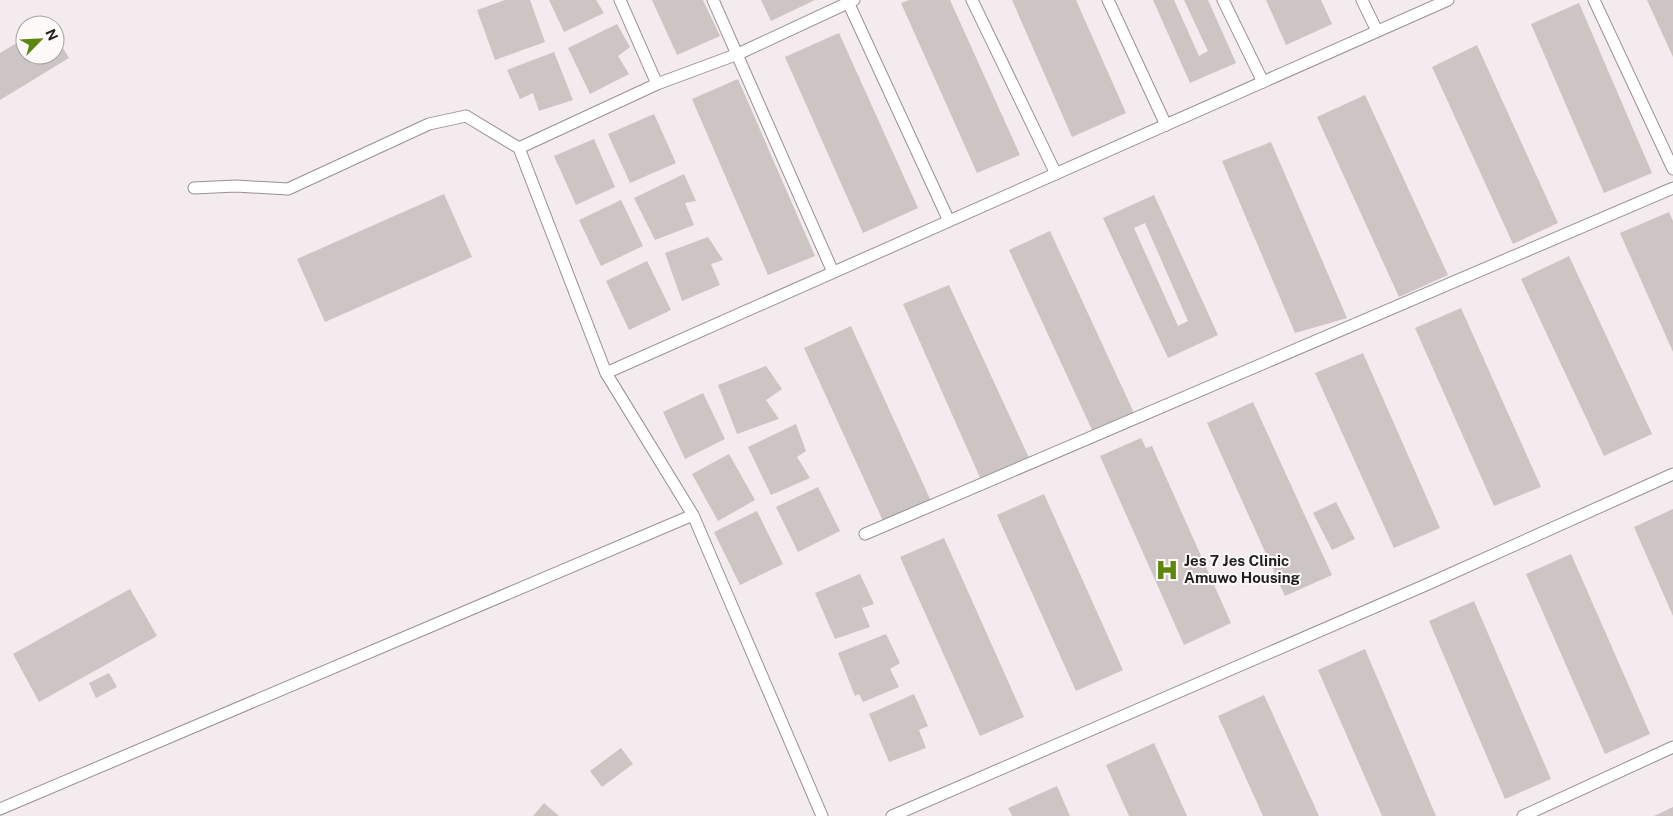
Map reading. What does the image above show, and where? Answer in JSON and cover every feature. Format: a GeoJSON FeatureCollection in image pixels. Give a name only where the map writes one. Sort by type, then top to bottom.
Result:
{"type":"FeatureCollection","features":[{"type":"Feature","properties":{"kind":"lane"},"geometry":{"type":"LineString","coordinates":[[620,0],[657,84]]}},
{"type":"Feature","properties":{"kind":"lane"},"geometry":{"type":"LineString","coordinates":[[713,0],[833,272]]}},
{"type":"Feature","properties":{"kind":"lane"},"geometry":{"type":"LineString","coordinates":[[972,0],[1056,174]]}},
{"type":"Feature","properties":{"kind":"lane"},"geometry":{"type":"LineString","coordinates":[[1108,0],[1166,125]]}},
{"type":"Feature","properties":{"kind":"lane"},"geometry":{"type":"LineString","coordinates":[[1223,0],[1263,82]]}},
{"type":"Feature","properties":{"kind":"lane"},"geometry":{"type":"LineString","coordinates":[[1362,0],[1377,31]]}},
{"type":"Feature","properties":{"kind":"lane"},"geometry":{"type":"LineString","coordinates":[[606,373],[1448,0]]}},
{"type":"Feature","properties":{"kind":"lane"},"geometry":{"type":"LineString","coordinates":[[1594,0],[1673,169]]}},
{"type":"Feature","properties":{"kind":"lane"},"geometry":{"type":"LineString","coordinates":[[519,148],[657,84],[738,54],[850,1],[949,221]]}},
{"type":"Feature","properties":{"kind":"lane"},"geometry":{"type":"LineString","coordinates":[[194,188],[236,186],[288,189],[429,124],[466,116],[519,148],[606,373],[693,515],[822,816]]}},
{"type":"Feature","properties":{"kind":"lane"},"geometry":{"type":"LineString","coordinates":[[865,534],[1673,188]]}},
{"type":"Feature","properties":{"kind":"lane"},"geometry":{"type":"LineString","coordinates":[[892,816],[1428,584],[1673,474]]}},
{"type":"Feature","properties":{"kind":"lane"},"geometry":{"type":"LineString","coordinates":[[0,809],[693,515]]}},
{"type":"Feature","properties":{"kind":"lane"},"geometry":{"type":"LineString","coordinates":[[1523,816],[1673,747]]}},
{"type":"Feature","properties":{"kind":"building"},"geometry":{"type":"Polygon","coordinates":[[[505,0],[530,0],[545,42],[495,60],[477,10],[505,0]]]}},
{"type":"Feature","properties":{"kind":"building"},"geometry":{"type":"Polygon","coordinates":[[[549,0],[596,0],[604,13],[564,32],[549,0]]]}},
{"type":"Feature","properties":{"kind":"building"},"geometry":{"type":"Polygon","coordinates":[[[652,0],[703,0],[720,36],[677,55],[652,0]]]}},
{"type":"Feature","properties":{"kind":"building"},"geometry":{"type":"Polygon","coordinates":[[[761,0],[815,0],[771,21],[761,0]]]}},
{"type":"Feature","properties":{"kind":"building"},"geometry":{"type":"Polygon","coordinates":[[[909,0],[950,0],[1020,155],[977,173],[901,3],[909,0]]]}},
{"type":"Feature","properties":{"kind":"building"},"geometry":{"type":"Polygon","coordinates":[[[1012,0],[1076,0],[1126,113],[1072,137],[1012,0]]]}},
{"type":"Feature","properties":{"kind":"building"},"geometry":{"type":"Polygon","coordinates":[[[1153,0],[1174,0],[1199,56],[1208,51],[1184,0],[1208,0],[1236,63],[1190,83],[1153,0]]]}},
{"type":"Feature","properties":{"kind":"building"},"geometry":{"type":"Polygon","coordinates":[[[1266,0],[1321,0],[1332,24],[1286,45],[1266,0]]]}},
{"type":"Feature","properties":{"kind":"building"},"geometry":{"type":"Polygon","coordinates":[[[1647,0],[1673,0],[1673,57],[1647,0]]]}},
{"type":"Feature","properties":{"kind":"building"},"geometry":{"type":"Polygon","coordinates":[[[1579,3],[1652,173],[1604,193],[1531,24],[1579,3]]]}},
{"type":"Feature","properties":{"kind":"building"},"geometry":{"type":"Polygon","coordinates":[[[617,24],[630,47],[618,56],[629,74],[590,94],[568,48],[617,24]]]}},
{"type":"Feature","properties":{"kind":"building"},"geometry":{"type":"Polygon","coordinates":[[[839,33],[918,208],[863,233],[785,57],[839,33]]]}},
{"type":"Feature","properties":{"kind":"building"},"geometry":{"type":"Polygon","coordinates":[[[15,44],[15,65],[58,65],[0,100],[0,53],[15,44]]]}},
{"type":"Feature","properties":{"kind":"building"},"geometry":{"type":"Polygon","coordinates":[[[1477,45],[1558,223],[1513,244],[1432,67],[1477,45]]]}},
{"type":"Feature","properties":{"kind":"building"},"geometry":{"type":"Polygon","coordinates":[[[65,51],[69,58],[65,60],[65,51]]]}},
{"type":"Feature","properties":{"kind":"building"},"geometry":{"type":"Polygon","coordinates":[[[554,52],[573,100],[539,111],[533,93],[520,99],[507,70],[554,52]]]}},
{"type":"Feature","properties":{"kind":"building"},"geometry":{"type":"Polygon","coordinates":[[[738,79],[815,256],[768,275],[692,99],[738,79]]]}},
{"type":"Feature","properties":{"kind":"building"},"geometry":{"type":"Polygon","coordinates":[[[1365,95],[1448,275],[1399,297],[1317,117],[1365,95]]]}},
{"type":"Feature","properties":{"kind":"building"},"geometry":{"type":"Polygon","coordinates":[[[654,114],[676,163],[630,183],[608,134],[654,114]]]}},
{"type":"Feature","properties":{"kind":"building"},"geometry":{"type":"Polygon","coordinates":[[[594,139],[615,187],[576,205],[554,156],[594,139]]]}},
{"type":"Feature","properties":{"kind":"building"},"geometry":{"type":"Polygon","coordinates":[[[1271,142],[1347,318],[1295,333],[1222,161],[1271,142]]]}},
{"type":"Feature","properties":{"kind":"building"},"geometry":{"type":"Polygon","coordinates":[[[684,174],[696,201],[685,203],[694,225],[655,240],[634,198],[684,174]]]}},
{"type":"Feature","properties":{"kind":"building"},"geometry":{"type":"Polygon","coordinates":[[[444,194],[472,257],[325,322],[297,259],[444,194]]]}},
{"type":"Feature","properties":{"kind":"building"},"geometry":{"type":"Polygon","coordinates":[[[1154,195],[1218,335],[1168,358],[1103,218],[1154,195]],[[1145,223],[1134,228],[1178,326],[1188,321],[1145,223]]]}},
{"type":"Feature","properties":{"kind":"building"},"geometry":{"type":"Polygon","coordinates":[[[621,200],[643,246],[601,266],[579,220],[621,200]]]}},
{"type":"Feature","properties":{"kind":"building"},"geometry":{"type":"Polygon","coordinates":[[[1669,212],[1673,221],[1673,352],[1620,233],[1669,212]]]}},
{"type":"Feature","properties":{"kind":"building"},"geometry":{"type":"Polygon","coordinates":[[[1050,231],[1134,413],[1093,432],[1009,250],[1050,231]]]}},
{"type":"Feature","properties":{"kind":"building"},"geometry":{"type":"Polygon","coordinates":[[[708,237],[723,260],[711,264],[720,285],[682,301],[665,253],[708,237]]]}},
{"type":"Feature","properties":{"kind":"building"},"geometry":{"type":"Polygon","coordinates":[[[1569,256],[1652,434],[1604,456],[1521,279],[1569,256]]]}},
{"type":"Feature","properties":{"kind":"building"},"geometry":{"type":"Polygon","coordinates":[[[647,261],[671,310],[629,330],[606,281],[647,261]]]}},
{"type":"Feature","properties":{"kind":"building"},"geometry":{"type":"Polygon","coordinates":[[[949,285],[1030,460],[982,482],[903,304],[949,285]]]}},
{"type":"Feature","properties":{"kind":"building"},"geometry":{"type":"Polygon","coordinates":[[[1461,308],[1541,487],[1494,506],[1415,328],[1461,308]]]}},
{"type":"Feature","properties":{"kind":"building"},"geometry":{"type":"Polygon","coordinates":[[[851,326],[931,501],[884,523],[804,348],[851,326]]]}},
{"type":"Feature","properties":{"kind":"building"},"geometry":{"type":"Polygon","coordinates":[[[1363,353],[1440,528],[1394,548],[1315,373],[1363,353]]]}},
{"type":"Feature","properties":{"kind":"building"},"geometry":{"type":"Polygon","coordinates":[[[766,366],[782,389],[766,400],[779,419],[737,434],[718,385],[766,366]]]}},
{"type":"Feature","properties":{"kind":"building"},"geometry":{"type":"Polygon","coordinates":[[[703,393],[725,439],[685,459],[663,412],[703,393]]]}},
{"type":"Feature","properties":{"kind":"building"},"geometry":{"type":"Polygon","coordinates":[[[1253,402],[1332,575],[1285,596],[1207,423],[1253,402]]]}},
{"type":"Feature","properties":{"kind":"building"},"geometry":{"type":"Polygon","coordinates":[[[796,424],[806,451],[797,457],[810,478],[771,495],[748,447],[796,424]]]}},
{"type":"Feature","properties":{"kind":"building"},"geometry":{"type":"Polygon","coordinates":[[[1141,438],[1146,448],[1152,446],[1231,623],[1184,645],[1100,456],[1141,438]]]}},
{"type":"Feature","properties":{"kind":"building"},"geometry":{"type":"Polygon","coordinates":[[[729,454],[755,500],[718,521],[692,474],[729,454]]]}},
{"type":"Feature","properties":{"kind":"building"},"geometry":{"type":"Polygon","coordinates":[[[818,487],[840,531],[798,552],[776,507],[818,487]]]}},
{"type":"Feature","properties":{"kind":"building"},"geometry":{"type":"Polygon","coordinates":[[[1044,494],[1123,670],[1076,691],[997,515],[1044,494]]]}},
{"type":"Feature","properties":{"kind":"building"},"geometry":{"type":"Polygon","coordinates":[[[1336,502],[1355,539],[1332,550],[1313,513],[1336,502]]]}},
{"type":"Feature","properties":{"kind":"building"},"geometry":{"type":"Polygon","coordinates":[[[1673,509],[1673,616],[1634,527],[1673,509]]]}},
{"type":"Feature","properties":{"kind":"building"},"geometry":{"type":"Polygon","coordinates":[[[757,511],[783,564],[740,585],[714,532],[757,511]]]}},
{"type":"Feature","properties":{"kind":"building"},"geometry":{"type":"Polygon","coordinates":[[[944,538],[1024,717],[980,736],[900,557],[944,538]]]}},
{"type":"Feature","properties":{"kind":"building"},"geometry":{"type":"Polygon","coordinates":[[[1571,554],[1650,734],[1605,754],[1526,574],[1571,554]]]}},
{"type":"Feature","properties":{"kind":"building"},"geometry":{"type":"Polygon","coordinates":[[[860,574],[874,604],[862,608],[870,627],[835,639],[815,593],[860,574]]]}},
{"type":"Feature","properties":{"kind":"building"},"geometry":{"type":"Polygon","coordinates":[[[130,589],[157,636],[39,702],[13,654],[130,589]]]}},
{"type":"Feature","properties":{"kind":"building"},"geometry":{"type":"Polygon","coordinates":[[[1474,601],[1551,779],[1505,799],[1429,621],[1474,601]]]}},
{"type":"Feature","properties":{"kind":"building"},"geometry":{"type":"Polygon","coordinates":[[[886,634],[900,663],[890,669],[899,687],[863,702],[859,694],[855,696],[838,653],[886,634]]]}},
{"type":"Feature","properties":{"kind":"building"},"geometry":{"type":"Polygon","coordinates":[[[1365,649],[1436,816],[1382,816],[1318,670],[1365,649]]]}},
{"type":"Feature","properties":{"kind":"building"},"geometry":{"type":"Polygon","coordinates":[[[109,673],[117,687],[96,698],[89,683],[109,673]]]}},
{"type":"Feature","properties":{"kind":"building"},"geometry":{"type":"Polygon","coordinates":[[[914,694],[928,726],[919,730],[926,748],[889,762],[869,714],[914,694]]]}},
{"type":"Feature","properties":{"kind":"building"},"geometry":{"type":"Polygon","coordinates":[[[1264,695],[1319,816],[1263,816],[1218,716],[1264,695]]]}},
{"type":"Feature","properties":{"kind":"building"},"geometry":{"type":"Polygon","coordinates":[[[1154,743],[1187,816],[1129,816],[1106,765],[1154,743]]]}},
{"type":"Feature","properties":{"kind":"building"},"geometry":{"type":"Polygon","coordinates":[[[621,748],[633,764],[602,787],[590,771],[621,748]]]}},
{"type":"Feature","properties":{"kind":"building"},"geometry":{"type":"Polygon","coordinates":[[[1057,786],[1070,816],[1012,816],[1008,808],[1057,786]]]}},
{"type":"Feature","properties":{"kind":"building"},"geometry":{"type":"Polygon","coordinates":[[[544,803],[559,816],[533,816],[544,803]]]}},
{"type":"Feature","properties":{"kind":"building"},"geometry":{"type":"Polygon","coordinates":[[[1673,807],[1673,816],[1654,816],[1673,807]]]}},
{"type":"Feature","properties":{"kind":"place","name":"Jes 7 Jes Clinic Amuwo Housing"},"geometry":{"type":"Point","coordinates":[1167,570]}}]}
